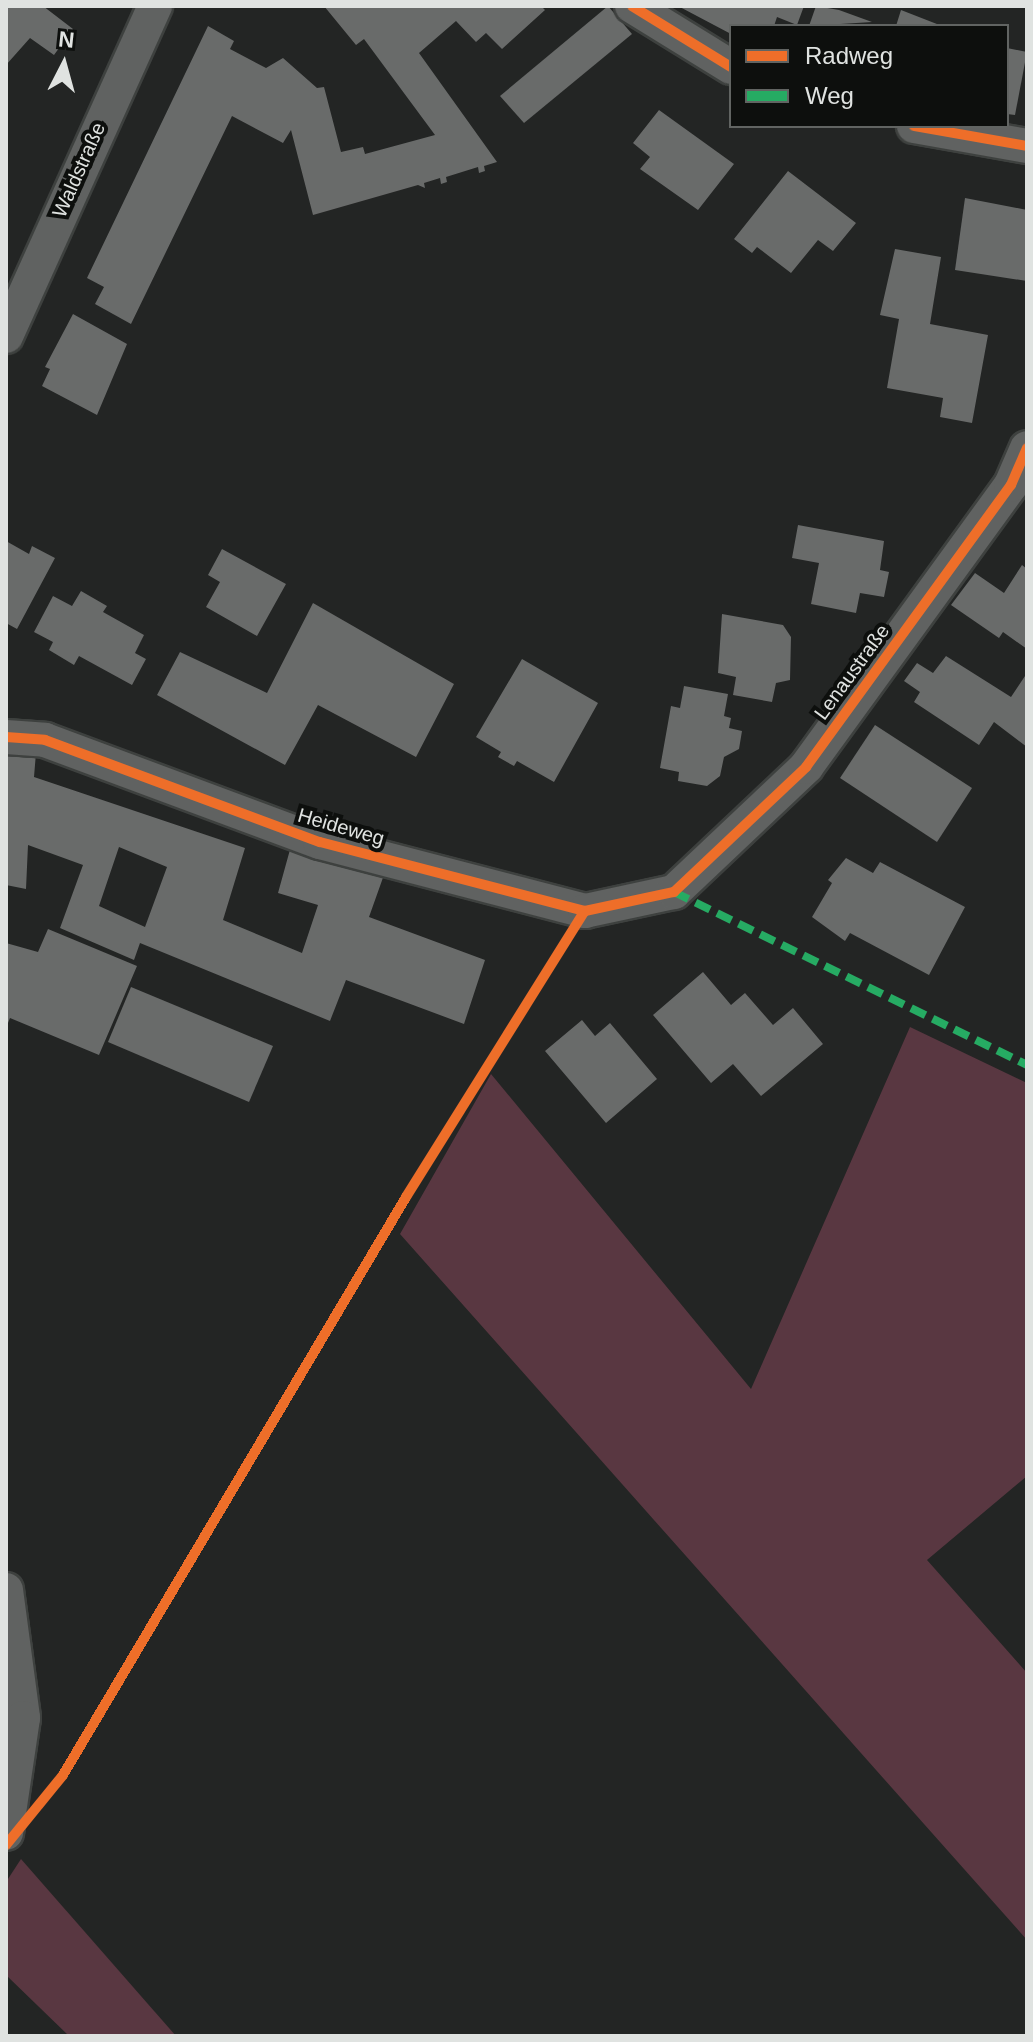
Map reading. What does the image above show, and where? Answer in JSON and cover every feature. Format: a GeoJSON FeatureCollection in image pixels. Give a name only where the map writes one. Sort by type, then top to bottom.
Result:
{"type":"FeatureCollection","features":[{"type":"Feature","properties":{"kind":"street"},"geometry":{"type":"LineString","coordinates":[[632,6],[729,66]]}},
{"type":"Feature","properties":{"kind":"street","name":"Waldstraße"},"geometry":{"type":"LineString","coordinates":[[6,336],[150,7]]}},
{"type":"Feature","properties":{"kind":"street"},"geometry":{"type":"LineString","coordinates":[[925,128],[1027,146]]}},
{"type":"Feature","properties":{"kind":"street","name":"Lenaustraße"},"geometry":{"type":"LineString","coordinates":[[674,892],[806,767],[1011,485],[1027,448]]}},
{"type":"Feature","properties":{"kind":"street","name":"Heideweg"},"geometry":{"type":"LineString","coordinates":[[6,737],[45,740],[320,842],[585,911],[674,892]]}},
{"type":"Feature","properties":{"kind":"street"},"geometry":{"type":"LineString","coordinates":[[6,1590],[23,1718],[6,1833]]}},
{"type":"Feature","properties":{"kind":"shaded area"},"geometry":{"type":"Polygon","coordinates":[[[910,1027],[1027,1083],[1027,1476],[927,1560],[1027,1673],[1027,1940],[400,1234],[491,1074],[751,1389],[910,1027]]]}},
{"type":"Feature","properties":{"kind":"shaded area"},"geometry":{"type":"Polygon","coordinates":[[[21,1859],[176,2036],[69,2036],[6,1975],[6,1882],[21,1859]]]}},
{"type":"Feature","properties":{"kind":"building"},"geometry":{"type":"Polygon","coordinates":[[[6,6],[43,6],[73,29],[54,55],[30,38],[6,65],[6,6]]]}},
{"type":"Feature","properties":{"kind":"building"},"geometry":{"type":"Polygon","coordinates":[[[324,6],[541,6],[545,10],[502,49],[486,33],[476,42],[456,21],[419,53],[497,162],[484,166],[485,171],[479,173],[478,167],[446,177],[447,182],[441,184],[440,178],[424,183],[425,188],[418,185],[313,215],[291,130],[283,143],[232,116],[131,324],[95,304],[104,287],[87,278],[208,26],[234,41],[230,49],[266,68],[283,58],[317,88],[324,87],[341,152],[363,147],[365,154],[435,135],[364,39],[356,45],[324,6]]]}},
{"type":"Feature","properties":{"kind":"building"},"geometry":{"type":"Polygon","coordinates":[[[608,6],[632,34],[524,123],[500,96],[608,6]]]}},
{"type":"Feature","properties":{"kind":"building"},"geometry":{"type":"Polygon","coordinates":[[[678,6],[804,6],[797,24],[777,17],[775,24],[729,24],[729,33],[678,6]]]}},
{"type":"Feature","properties":{"kind":"building"},"geometry":{"type":"Polygon","coordinates":[[[816,6],[839,10],[872,22],[840,24],[810,24],[816,6]]]}},
{"type":"Feature","properties":{"kind":"building"},"geometry":{"type":"Polygon","coordinates":[[[901,10],[937,24],[897,24],[901,10]]]}},
{"type":"Feature","properties":{"kind":"building"},"geometry":{"type":"Polygon","coordinates":[[[1009,48],[1027,52],[1015,115],[1009,114],[1009,48]]]}},
{"type":"Feature","properties":{"kind":"building"},"geometry":{"type":"Polygon","coordinates":[[[659,110],[734,164],[698,210],[640,169],[650,157],[633,143],[659,110]]]}},
{"type":"Feature","properties":{"kind":"building"},"geometry":{"type":"Polygon","coordinates":[[[788,171],[856,223],[833,251],[818,240],[791,273],[757,247],[752,253],[734,239],[788,171]]]}},
{"type":"Feature","properties":{"kind":"building"},"geometry":{"type":"Polygon","coordinates":[[[965,198],[1027,210],[1027,281],[955,270],[965,198]]]}},
{"type":"Feature","properties":{"kind":"building"},"geometry":{"type":"Polygon","coordinates":[[[895,249],[941,257],[930,324],[988,335],[972,423],[940,417],[943,398],[887,388],[899,319],[880,315],[895,249]]]}},
{"type":"Feature","properties":{"kind":"building"},"geometry":{"type":"Polygon","coordinates":[[[73,314],[127,344],[97,415],[42,386],[50,369],[45,367],[73,314]]]}},
{"type":"Feature","properties":{"kind":"building"},"geometry":{"type":"Polygon","coordinates":[[[798,525],[884,541],[880,570],[889,572],[884,597],[860,593],[856,613],[811,604],[819,563],[792,558],[798,525]]]}},
{"type":"Feature","properties":{"kind":"building"},"geometry":{"type":"Polygon","coordinates":[[[6,541],[29,554],[32,546],[55,558],[17,629],[6,623],[6,541]]]}},
{"type":"Feature","properties":{"kind":"building"},"geometry":{"type":"Polygon","coordinates":[[[222,549],[286,584],[257,636],[206,607],[220,582],[208,575],[222,549]]]}},
{"type":"Feature","properties":{"kind":"building"},"geometry":{"type":"Polygon","coordinates":[[[1022,565],[1027,569],[1027,649],[1003,632],[999,638],[951,605],[975,573],[1004,593],[1022,565]]]}},
{"type":"Feature","properties":{"kind":"building"},"geometry":{"type":"Polygon","coordinates":[[[81,591],[107,606],[103,612],[144,635],[135,653],[146,659],[132,685],[79,656],[74,665],[49,650],[53,642],[34,632],[53,596],[72,606],[81,591]]]}},
{"type":"Feature","properties":{"kind":"building"},"geometry":{"type":"Polygon","coordinates":[[[313,603],[454,684],[416,757],[318,705],[285,765],[157,695],[180,652],[267,693],[313,603]]]}},
{"type":"Feature","properties":{"kind":"building"},"geometry":{"type":"Polygon","coordinates":[[[722,614],[783,625],[791,637],[790,680],[776,683],[772,702],[733,695],[736,677],[718,673],[722,614]]]}},
{"type":"Feature","properties":{"kind":"building"},"geometry":{"type":"Polygon","coordinates":[[[946,656],[1011,697],[1027,673],[1027,747],[994,722],[979,745],[914,702],[920,692],[904,681],[917,663],[933,673],[946,656]]]}},
{"type":"Feature","properties":{"kind":"building"},"geometry":{"type":"Polygon","coordinates":[[[522,659],[598,703],[554,782],[517,761],[514,766],[498,757],[501,752],[476,737],[522,659]]]}},
{"type":"Feature","properties":{"kind":"building"},"geometry":{"type":"Polygon","coordinates":[[[684,686],[728,694],[724,716],[731,718],[729,728],[742,731],[739,749],[724,757],[720,776],[707,786],[678,781],[679,772],[660,768],[671,706],[680,708],[684,686]]]}},
{"type":"Feature","properties":{"kind":"building"},"geometry":{"type":"Polygon","coordinates":[[[875,725],[972,788],[937,842],[840,778],[875,725]]]}},
{"type":"Feature","properties":{"kind":"building"},"geometry":{"type":"Polygon","coordinates":[[[6,752],[36,753],[34,777],[245,848],[223,920],[302,953],[318,905],[278,893],[291,846],[385,872],[369,917],[485,960],[464,1024],[346,980],[330,1021],[140,943],[134,960],[60,928],[83,865],[28,845],[26,889],[6,885],[6,752]],[[119,847],[99,906],[145,927],[167,867],[119,847]]]}},
{"type":"Feature","properties":{"kind":"building"},"geometry":{"type":"Polygon","coordinates":[[[846,858],[873,873],[880,862],[965,907],[929,975],[850,933],[845,941],[812,917],[832,883],[828,880],[846,858]]]}},
{"type":"Feature","properties":{"kind":"building"},"geometry":{"type":"Polygon","coordinates":[[[48,929],[137,966],[99,1055],[10,1018],[6,1028],[6,943],[38,952],[48,929]]]}},
{"type":"Feature","properties":{"kind":"building"},"geometry":{"type":"Polygon","coordinates":[[[703,972],[731,1005],[745,993],[773,1025],[793,1008],[823,1044],[761,1096],[733,1064],[711,1083],[653,1015],[703,972]]]}},
{"type":"Feature","properties":{"kind":"building"},"geometry":{"type":"Polygon","coordinates":[[[131,987],[273,1046],[249,1102],[108,1042],[131,987]]]}},
{"type":"Feature","properties":{"kind":"building"},"geometry":{"type":"Polygon","coordinates":[[[582,1020],[595,1036],[610,1023],[657,1079],[606,1123],[545,1051],[582,1020]]]}},
{"type":"Feature","properties":{"kind":"marked path"},"geometry":{"type":"LineString","coordinates":[[674,892],[1027,1065]]}},
{"type":"Feature","properties":{"kind":"cycle path"},"geometry":{"type":"LineString","coordinates":[[632,6],[729,66]]}},
{"type":"Feature","properties":{"kind":"cycle path"},"geometry":{"type":"LineString","coordinates":[[925,128],[1027,146]]}},
{"type":"Feature","properties":{"kind":"cycle path"},"geometry":{"type":"LineString","coordinates":[[6,737],[45,740],[320,842],[585,911],[674,892],[806,767],[1011,485],[1027,448]]}},
{"type":"Feature","properties":{"kind":"cycle path"},"geometry":{"type":"LineString","coordinates":[[6,1845],[63,1775],[406,1197],[585,911]]}}]}
